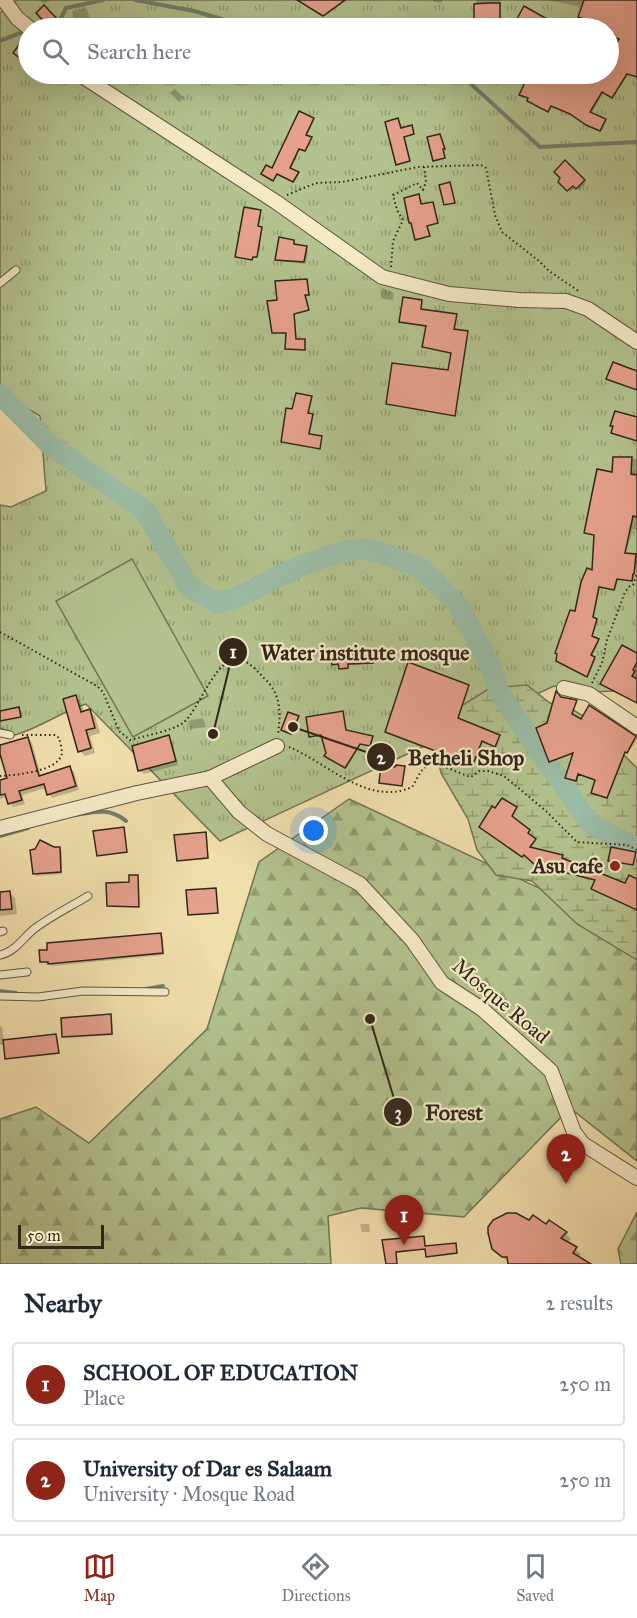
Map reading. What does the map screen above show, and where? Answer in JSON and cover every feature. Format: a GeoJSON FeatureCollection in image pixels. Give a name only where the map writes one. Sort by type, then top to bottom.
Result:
{"type":"FeatureCollection","features":[{"type":"Feature","properties":{"kind":"street"},"geometry":{"type":"LineString","coordinates":[[4,0],[18,19]]}},
{"type":"Feature","properties":{"kind":"street"},"geometry":{"type":"LineString","coordinates":[[94,84],[276,202],[382,277],[449,294],[519,300],[566,301],[588,309],[637,342]]}},
{"type":"Feature","properties":{"kind":"street"},"geometry":{"type":"LineString","coordinates":[[564,688],[589,694],[637,727]]}},
{"type":"Feature","properties":{"kind":"street"},"geometry":{"type":"LineString","coordinates":[[0,828],[137,793],[210,778],[283,746]]}},
{"type":"Feature","properties":{"kind":"street","name":"Mosque Road"},"geometry":{"type":"LineString","coordinates":[[210,778],[239,812],[267,834],[360,884],[412,940],[442,982],[482,1009],[551,1071],[574,1132],[583,1144],[637,1178]]}},
{"type":"Feature","properties":{"kind":"lane"},"geometry":{"type":"LineString","coordinates":[[0,283],[16,270]]}},
{"type":"Feature","properties":{"kind":"lane"},"geometry":{"type":"LineString","coordinates":[[0,733],[10,735]]}},
{"type":"Feature","properties":{"kind":"lane"},"geometry":{"type":"LineString","coordinates":[[0,955],[6,954],[20,944],[33,930],[88,896]]}},
{"type":"Feature","properties":{"kind":"lane"},"geometry":{"type":"LineString","coordinates":[[0,975],[27,972]]}},
{"type":"Feature","properties":{"kind":"lane"},"geometry":{"type":"LineString","coordinates":[[0,996],[38,997],[83,991],[165,992]]}},
{"type":"Feature","properties":{"kind":"path"},"geometry":{"type":"LineString","coordinates":[[276,202],[316,183],[342,182],[424,167],[481,165],[486,168],[495,215],[502,232],[549,271],[583,294]]}},
{"type":"Feature","properties":{"kind":"path"},"geometry":{"type":"LineString","coordinates":[[391,279],[393,241],[403,220],[397,210],[393,195],[417,183],[423,190],[426,182],[424,167]]}},
{"type":"Feature","properties":{"kind":"path"},"geometry":{"type":"LineString","coordinates":[[589,694],[602,663],[607,640],[625,592],[630,585],[633,585],[637,573]]}},
{"type":"Feature","properties":{"kind":"path"},"geometry":{"type":"LineString","coordinates":[[0,632],[97,686],[103,692],[119,731],[130,740],[184,723],[223,664],[233,658],[241,659],[268,681],[277,696],[280,704],[283,746],[350,780],[379,792],[398,791],[412,787],[423,769],[434,766],[441,766],[471,777],[479,771],[498,774],[504,776],[546,811],[577,842],[627,845],[637,850]]}},
{"type":"Feature","properties":{"kind":"path"},"geometry":{"type":"LineString","coordinates":[[0,776],[48,767],[58,760],[62,753],[59,738],[55,735],[10,735]]}},
{"type":"Feature","properties":{"kind":"green space"},"geometry":{"type":"Polygon","coordinates":[[[17,0],[637,0],[637,681],[616,691],[590,692],[554,686],[220,841],[86,704],[15,735],[0,728],[0,505],[11,507],[46,491],[40,416],[0,393],[0,13],[17,0]]]}},
{"type":"Feature","properties":{"kind":"green space"},"geometry":{"type":"Polygon","coordinates":[[[132,559],[208,696],[133,737],[56,601],[132,559]]]}},
{"type":"Feature","properties":{"kind":"green space"},"geometry":{"type":"Polygon","coordinates":[[[527,685],[550,703],[570,708],[585,717],[637,768],[637,960],[577,924],[532,881],[496,875],[477,850],[468,819],[441,773],[435,745],[458,708],[490,688],[527,685]]]}},
{"type":"Feature","properties":{"kind":"green space"},"geometry":{"type":"Polygon","coordinates":[[[349,799],[637,934],[637,1161],[570,1108],[464,1217],[361,1208],[328,1216],[331,1264],[0,1264],[0,1119],[36,1107],[89,1143],[207,1029],[259,862],[349,799]]]}},
{"type":"Feature","properties":{"kind":"green space"},"geometry":{"type":"Polygon","coordinates":[[[637,1212],[637,1264],[621,1264],[618,1249],[637,1212]]]}},
{"type":"Feature","properties":{"kind":"building"},"geometry":{"type":"Polygon","coordinates":[[[297,0],[345,0],[323,16],[297,0]]]}},
{"type":"Feature","properties":{"kind":"building"},"geometry":{"type":"Polygon","coordinates":[[[584,0],[637,0],[637,77],[627,74],[612,98],[602,92],[590,112],[606,119],[600,131],[551,106],[548,112],[527,101],[528,98],[519,95],[524,84],[619,84],[619,18],[578,17],[584,0]]]}},
{"type":"Feature","properties":{"kind":"building"},"geometry":{"type":"Polygon","coordinates":[[[500,3],[500,18],[474,18],[474,4],[500,3]]]}},
{"type":"Feature","properties":{"kind":"building"},"geometry":{"type":"Polygon","coordinates":[[[44,5],[56,18],[41,18],[36,13],[44,5]]]}},
{"type":"Feature","properties":{"kind":"building"},"geometry":{"type":"Polygon","coordinates":[[[524,6],[545,18],[517,18],[524,6]]]}},
{"type":"Feature","properties":{"kind":"building"},"geometry":{"type":"Polygon","coordinates":[[[18,46],[18,57],[13,53],[18,46]]]}},
{"type":"Feature","properties":{"kind":"building"},"geometry":{"type":"Polygon","coordinates":[[[299,111],[314,118],[306,135],[312,137],[305,151],[299,149],[290,168],[299,172],[293,182],[277,174],[273,181],[261,174],[266,165],[272,168],[299,111]]]}},
{"type":"Feature","properties":{"kind":"building"},"geometry":{"type":"Polygon","coordinates":[[[398,118],[401,128],[412,125],[414,134],[404,137],[410,161],[396,165],[385,122],[398,118]]]}},
{"type":"Feature","properties":{"kind":"building"},"geometry":{"type":"Polygon","coordinates":[[[440,134],[445,149],[443,149],[445,158],[433,161],[427,137],[440,134]]]}},
{"type":"Feature","properties":{"kind":"building"},"geometry":{"type":"Polygon","coordinates":[[[565,160],[585,180],[576,189],[573,186],[567,191],[558,182],[560,178],[554,172],[565,160]]]}},
{"type":"Feature","properties":{"kind":"building"},"geometry":{"type":"Polygon","coordinates":[[[450,182],[455,203],[444,205],[439,185],[450,182]]]}},
{"type":"Feature","properties":{"kind":"building"},"geometry":{"type":"Polygon","coordinates":[[[419,194],[421,204],[433,202],[438,223],[427,226],[430,236],[415,240],[404,198],[419,194]]]}},
{"type":"Feature","properties":{"kind":"building"},"geometry":{"type":"Polygon","coordinates":[[[244,207],[261,210],[258,226],[262,227],[257,257],[253,257],[252,260],[235,257],[244,207]]]}},
{"type":"Feature","properties":{"kind":"building"},"geometry":{"type":"Polygon","coordinates":[[[279,237],[294,240],[294,244],[307,246],[304,262],[275,260],[279,237]]]}},
{"type":"Feature","properties":{"kind":"building"},"geometry":{"type":"Polygon","coordinates":[[[307,279],[309,295],[305,295],[309,310],[294,314],[296,339],[305,339],[305,350],[285,349],[286,333],[272,333],[267,301],[277,300],[275,281],[307,279]]]}},
{"type":"Feature","properties":{"kind":"building"},"geometry":{"type":"Polygon","coordinates":[[[403,297],[422,300],[421,309],[457,314],[454,329],[468,331],[455,416],[386,404],[392,363],[448,370],[451,353],[422,347],[426,326],[399,322],[403,297]]]}},
{"type":"Feature","properties":{"kind":"building"},"geometry":{"type":"Polygon","coordinates":[[[613,362],[637,371],[637,390],[606,379],[613,362]]]}},
{"type":"Feature","properties":{"kind":"building"},"geometry":{"type":"Polygon","coordinates":[[[296,393],[312,396],[308,413],[313,414],[309,434],[322,436],[320,449],[281,442],[286,408],[292,409],[296,393]]]}},
{"type":"Feature","properties":{"kind":"building"},"geometry":{"type":"Polygon","coordinates":[[[615,411],[637,417],[637,441],[611,433],[613,426],[610,426],[615,411]]]}},
{"type":"Feature","properties":{"kind":"building"},"geometry":{"type":"Polygon","coordinates":[[[613,457],[632,457],[631,474],[637,475],[637,517],[633,516],[625,553],[636,554],[634,574],[632,581],[617,579],[614,590],[599,587],[593,617],[597,619],[592,636],[599,639],[591,655],[595,657],[587,677],[556,661],[557,654],[555,653],[570,610],[575,611],[581,582],[587,568],[592,570],[594,535],[584,533],[597,469],[612,472],[613,457]]]}},
{"type":"Feature","properties":{"kind":"building"},"geometry":{"type":"Polygon","coordinates":[[[622,645],[637,653],[637,662],[632,676],[637,679],[637,703],[600,684],[622,645]]]}},
{"type":"Feature","properties":{"kind":"building"},"geometry":{"type":"Polygon","coordinates":[[[372,653],[373,663],[348,664],[348,668],[339,669],[338,664],[332,665],[331,658],[372,653]]]}},
{"type":"Feature","properties":{"kind":"building"},"geometry":{"type":"Polygon","coordinates":[[[408,662],[469,685],[458,718],[500,735],[495,747],[482,741],[472,767],[385,732],[408,662]]]}},
{"type":"Feature","properties":{"kind":"building"},"geometry":{"type":"Polygon","coordinates":[[[556,691],[561,697],[577,700],[572,714],[581,719],[589,705],[636,736],[627,753],[625,752],[607,798],[591,793],[595,780],[578,774],[576,781],[565,778],[573,753],[549,762],[536,728],[547,723],[556,691]]]}},
{"type":"Feature","properties":{"kind":"building"},"geometry":{"type":"Polygon","coordinates":[[[76,695],[81,712],[90,709],[95,728],[86,730],[91,748],[78,752],[63,699],[76,695]]]}},
{"type":"Feature","properties":{"kind":"building"},"geometry":{"type":"Polygon","coordinates":[[[19,707],[21,717],[0,721],[0,711],[19,707]]]}},
{"type":"Feature","properties":{"kind":"building"},"geometry":{"type":"Polygon","coordinates":[[[343,711],[346,730],[373,736],[370,746],[360,744],[345,768],[324,756],[326,753],[321,735],[309,737],[306,717],[343,711]]]}},
{"type":"Feature","properties":{"kind":"building"},"geometry":{"type":"Polygon","coordinates":[[[288,712],[299,716],[291,734],[281,730],[288,712]]]}},
{"type":"Feature","properties":{"kind":"building"},"geometry":{"type":"Polygon","coordinates":[[[169,735],[176,761],[138,771],[132,746],[169,735]]]}},
{"type":"Feature","properties":{"kind":"building"},"geometry":{"type":"Polygon","coordinates":[[[28,737],[39,776],[70,766],[76,786],[47,795],[44,784],[19,791],[22,800],[8,804],[5,794],[0,795],[0,780],[7,778],[0,754],[0,745],[28,737]]]}},
{"type":"Feature","properties":{"kind":"building"},"geometry":{"type":"Polygon","coordinates":[[[381,765],[405,766],[402,786],[379,783],[381,765]]]}},
{"type":"Feature","properties":{"kind":"building"},"geometry":{"type":"Polygon","coordinates":[[[502,798],[517,807],[512,816],[530,830],[528,833],[536,839],[530,847],[563,855],[562,858],[625,883],[629,875],[637,879],[637,910],[591,889],[595,880],[535,865],[524,855],[522,857],[479,827],[492,806],[495,808],[502,798]]]}},
{"type":"Feature","properties":{"kind":"building"},"geometry":{"type":"Polygon","coordinates":[[[124,827],[127,852],[97,856],[93,831],[124,827]]]}},
{"type":"Feature","properties":{"kind":"building"},"geometry":{"type":"Polygon","coordinates":[[[206,832],[208,858],[177,861],[174,835],[206,832]]]}},
{"type":"Feature","properties":{"kind":"building"},"geometry":{"type":"Polygon","coordinates":[[[40,840],[54,847],[60,847],[61,872],[33,874],[30,850],[35,849],[40,840]]]}},
{"type":"Feature","properties":{"kind":"building"},"geometry":{"type":"Polygon","coordinates":[[[611,847],[636,852],[633,865],[608,861],[611,847]]]}},
{"type":"Feature","properties":{"kind":"building"},"geometry":{"type":"Polygon","coordinates":[[[129,875],[138,875],[139,907],[107,906],[106,883],[129,882],[129,875]]]}},
{"type":"Feature","properties":{"kind":"building"},"geometry":{"type":"Polygon","coordinates":[[[216,888],[218,913],[188,915],[186,890],[216,888]]]}},
{"type":"Feature","properties":{"kind":"building"},"geometry":{"type":"Polygon","coordinates":[[[10,891],[12,909],[0,910],[0,892],[10,891]]]}},
{"type":"Feature","properties":{"kind":"building"},"geometry":{"type":"Polygon","coordinates":[[[161,933],[163,953],[48,964],[48,962],[40,962],[39,950],[47,950],[47,943],[161,933]]]}},
{"type":"Feature","properties":{"kind":"building"},"geometry":{"type":"Polygon","coordinates":[[[111,1014],[112,1034],[62,1037],[61,1018],[111,1014]]]}},
{"type":"Feature","properties":{"kind":"building"},"geometry":{"type":"Polygon","coordinates":[[[56,1034],[59,1053],[5,1059],[3,1040],[56,1034]]]}},
{"type":"Feature","properties":{"kind":"building"},"geometry":{"type":"Polygon","coordinates":[[[507,1213],[516,1213],[529,1220],[533,1215],[546,1224],[549,1220],[567,1232],[561,1238],[577,1247],[573,1253],[591,1264],[508,1264],[507,1257],[502,1257],[492,1249],[488,1233],[488,1227],[493,1220],[507,1213]]]}},
{"type":"Feature","properties":{"kind":"building"},"geometry":{"type":"Polygon","coordinates":[[[424,1236],[425,1246],[456,1243],[457,1253],[426,1257],[425,1249],[396,1252],[397,1264],[386,1264],[382,1240],[424,1236]]]}},
{"type":"Feature","properties":{"kind":"waterway"},"geometry":{"type":"LineString","coordinates":[[61,18],[66,8],[103,0]]}},
{"type":"Feature","properties":{"kind":"waterway"},"geometry":{"type":"LineString","coordinates":[[135,0],[218,18]]}},
{"type":"Feature","properties":{"kind":"waterway"},"geometry":{"type":"LineString","coordinates":[[0,41],[18,34]]}},
{"type":"Feature","properties":{"kind":"waterway"},"geometry":{"type":"LineString","coordinates":[[471,84],[540,147],[637,142]]}},
{"type":"Feature","properties":{"kind":"waterway"},"geometry":{"type":"LineString","coordinates":[[0,394],[50,445],[145,511],[190,588],[218,603],[238,597],[302,565],[345,551],[366,549],[422,569],[459,606],[490,665],[500,694],[590,824],[637,848]]}},
{"type":"Feature","properties":{"kind":"waterway"},"geometry":{"type":"LineString","coordinates":[[75,815],[108,812],[126,821]]}},
{"type":"Feature","properties":{"kind":"waterway"},"geometry":{"type":"LineString","coordinates":[[0,836],[28,828]]}},
{"type":"Feature","properties":{"kind":"waterway"},"geometry":{"type":"LineString","coordinates":[[146,989],[163,986]]}},
{"type":"Feature","properties":{"kind":"waterway"},"geometry":{"type":"LineString","coordinates":[[0,991],[16,993]]}},
{"type":"Feature","properties":{"kind":"place","name":"Betheli Shop"},"geometry":{"type":"Point","coordinates":[293,727]}},
{"type":"Feature","properties":{"kind":"place","name":"Water institute mosque"},"geometry":{"type":"Point","coordinates":[213,734]}},
{"type":"Feature","properties":{"kind":"place","name":"Asu cafe"},"geometry":{"type":"Point","coordinates":[615,866]}},
{"type":"Feature","properties":{"kind":"place","name":"Forest"},"geometry":{"type":"Point","coordinates":[370,1019]}},
{"type":"Feature","properties":{"kind":"place","name":"University of Dar es Salaam"},"geometry":{"type":"Point","coordinates":[566,1184]}},
{"type":"Feature","properties":{"kind":"place","name":"SCHOOL OF EDUCATION"},"geometry":{"type":"Point","coordinates":[404,1245]}}]}
